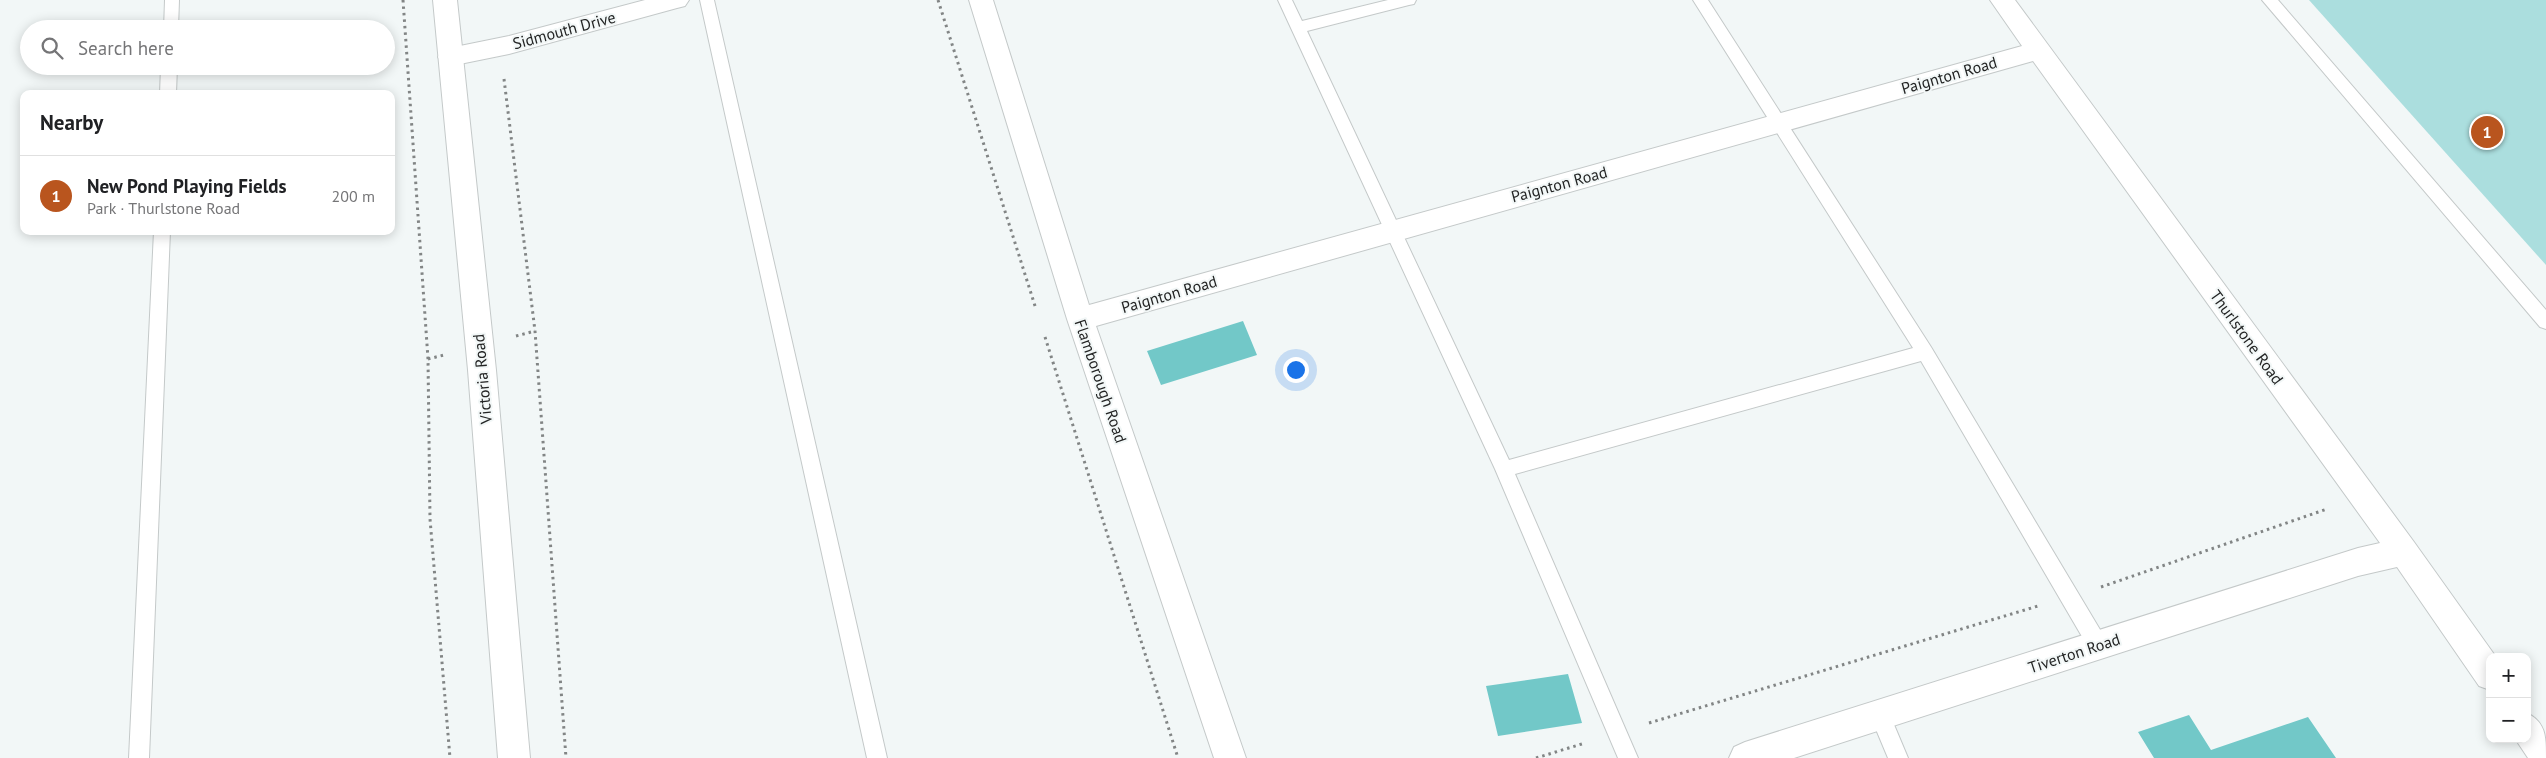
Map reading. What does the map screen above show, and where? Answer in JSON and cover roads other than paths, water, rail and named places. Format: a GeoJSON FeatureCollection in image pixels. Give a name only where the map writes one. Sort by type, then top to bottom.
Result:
{"type":"FeatureCollection","features":[{"type":"Feature","properties":{"kind":"street","name":"Victoria Road"},"geometry":{"type":"LineString","coordinates":[[445,0],[482,370],[514,758]]}},
{"type":"Feature","properties":{"kind":"street","name":"Sidmouth Drive"},"geometry":{"type":"LineString","coordinates":[[450,57],[509,45],[678,0]]}},
{"type":"Feature","properties":{"kind":"street","name":"Flamborough Road"},"geometry":{"type":"LineString","coordinates":[[981,0],[1080,319],[1230,758]]}},
{"type":"Feature","properties":{"kind":"street","name":"Thurlstone Road"},"geometry":{"type":"LineString","coordinates":[[2002,0],[2404,552],[2486,669]]}},
{"type":"Feature","properties":{"kind":"street","name":"Paignton Road"},"geometry":{"type":"LineString","coordinates":[[1080,319],[2039,50]]}},
{"type":"Feature","properties":{"kind":"street","name":"Tiverton Road"},"geometry":{"type":"LineString","coordinates":[[1745,758],[2358,562],[2404,552]]}},
{"type":"Feature","properties":{"kind":"street"},"geometry":{"type":"LineString","coordinates":[[2531,735],[2546,756]]}},
{"type":"Feature","properties":{"kind":"lane"},"geometry":{"type":"LineString","coordinates":[[171,20],[172,0]]}},
{"type":"Feature","properties":{"kind":"lane"},"geometry":{"type":"LineString","coordinates":[[707,0],[877,758]]}},
{"type":"Feature","properties":{"kind":"lane"},"geometry":{"type":"LineString","coordinates":[[1285,0],[1504,469],[1619,732],[1628,758]]}},
{"type":"Feature","properties":{"kind":"lane"},"geometry":{"type":"LineString","coordinates":[[1298,28],[1409,0]]}},
{"type":"Feature","properties":{"kind":"lane"},"geometry":{"type":"LineString","coordinates":[[1700,0],[1780,122],[1924,352],[2071,596],[2098,645]]}},
{"type":"Feature","properties":{"kind":"lane"},"geometry":{"type":"LineString","coordinates":[[2269,0],[2546,322]]}},
{"type":"Feature","properties":{"kind":"lane"},"geometry":{"type":"LineString","coordinates":[[168,90],[169,75]]}},
{"type":"Feature","properties":{"kind":"lane"},"geometry":{"type":"LineString","coordinates":[[139,758],[162,235]]}},
{"type":"Feature","properties":{"kind":"lane"},"geometry":{"type":"LineString","coordinates":[[1504,469],[1924,352]]}},
{"type":"Feature","properties":{"kind":"lane"},"geometry":{"type":"LineString","coordinates":[[1880,715],[1898,758]]}},
{"type":"Feature","properties":{"kind":"place","name":"New Pond Playing Fields"},"geometry":{"type":"Point","coordinates":[2487,132]}}]}
